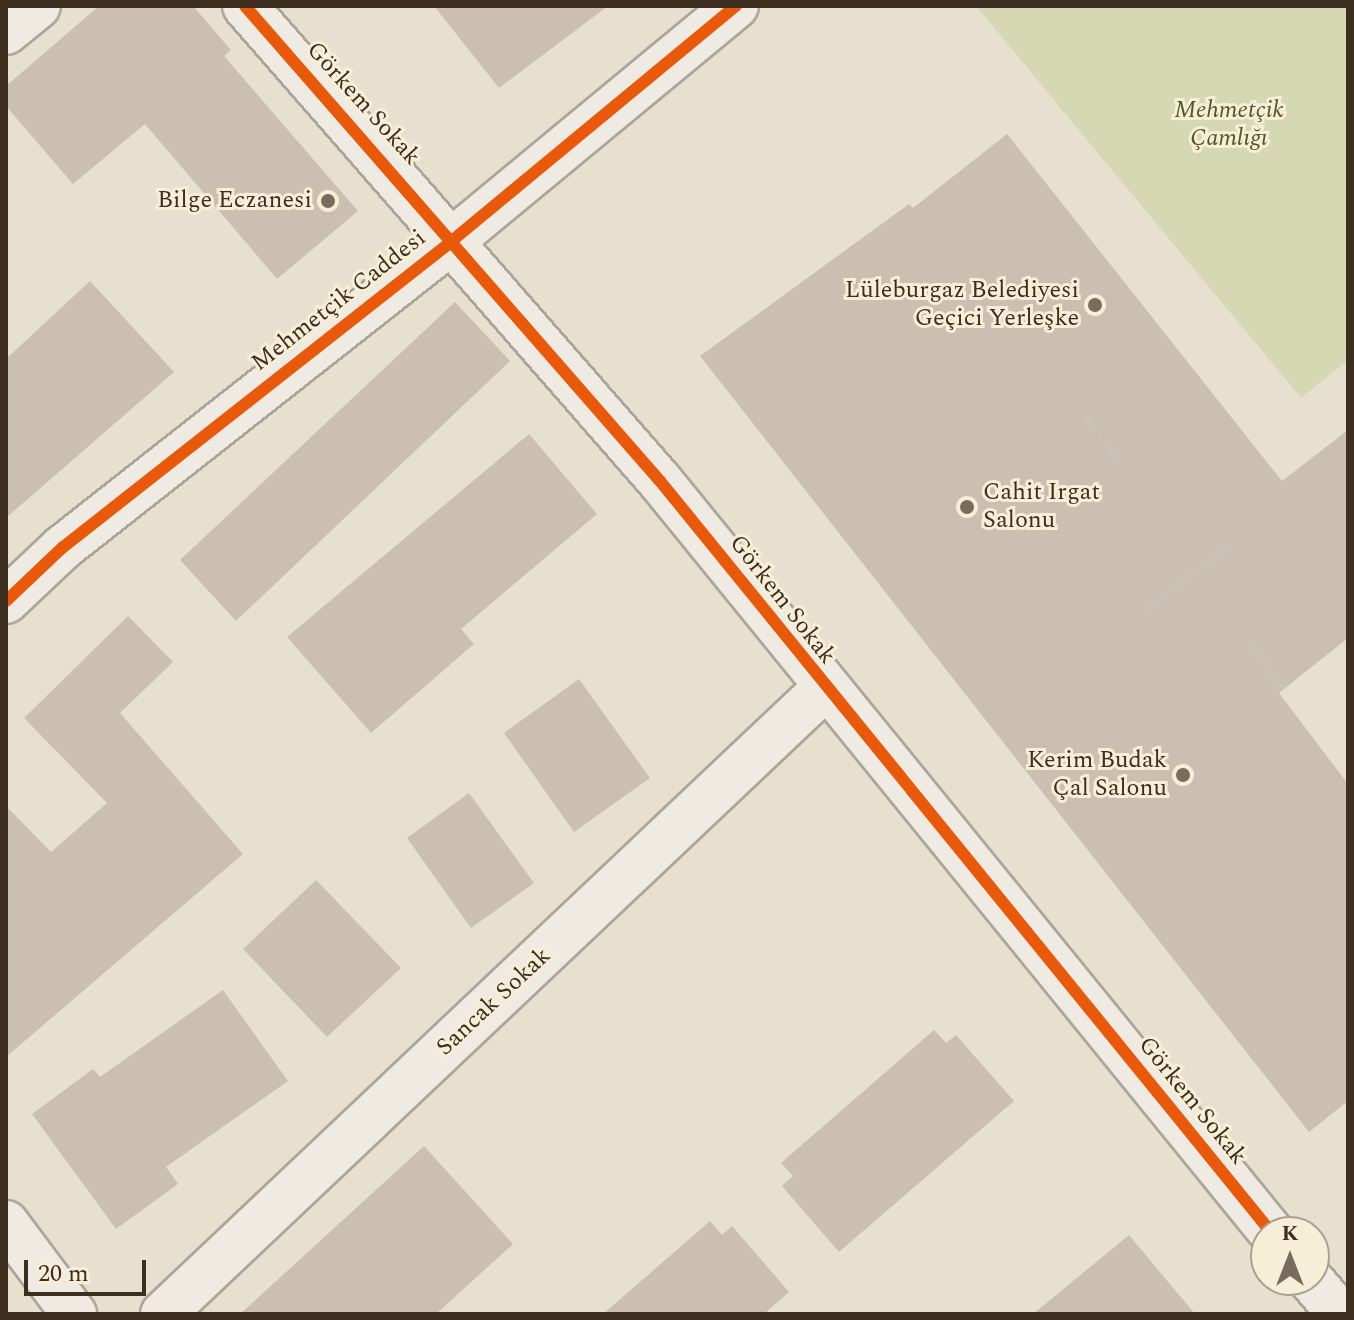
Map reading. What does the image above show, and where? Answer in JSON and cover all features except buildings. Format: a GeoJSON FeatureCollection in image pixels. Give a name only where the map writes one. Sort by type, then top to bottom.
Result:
{"type":"FeatureCollection","features":[{"type":"Feature","properties":{"kind":"street"},"geometry":{"type":"LineString","coordinates":[[6,32],[38,6]]}},
{"type":"Feature","properties":{"kind":"street","name":"Görkem Sokak"},"geometry":{"type":"LineString","coordinates":[[245,6],[454,239],[660,481],[824,689],[1258,1216]]}},
{"type":"Feature","properties":{"kind":"street","name":"Mehmetçik Caddesi"},"geometry":{"type":"LineString","coordinates":[[6,601],[62,548],[454,239],[736,6]]}},
{"type":"Feature","properties":{"kind":"street","name":"Sancak Sokak"},"geometry":{"type":"LineString","coordinates":[[163,1314],[824,689]]}},
{"type":"Feature","properties":{"kind":"street"},"geometry":{"type":"LineString","coordinates":[[6,1223],[74,1314]]}},
{"type":"Feature","properties":{"kind":"street"},"geometry":{"type":"LineString","coordinates":[[1325,1296],[1340,1314]]}},
{"type":"Feature","properties":{"kind":"path"},"geometry":{"type":"LineString","coordinates":[[1086,417],[1120,462]]}},
{"type":"Feature","properties":{"kind":"path"},"geometry":{"type":"LineString","coordinates":[[1148,610],[1234,541]]}},
{"type":"Feature","properties":{"kind":"path"},"geometry":{"type":"LineString","coordinates":[[1250,644],[1284,689]]}},
{"type":"Feature","properties":{"kind":"green space","name":"Mehmetçik Çamlığı"},"geometry":{"type":"Polygon","coordinates":[[[976,6],[1348,6],[1348,360],[1301,398],[976,6]]]}},
{"type":"Feature","properties":{"kind":"cycle path"},"geometry":{"type":"LineString","coordinates":[[245,6],[660,481],[1258,1216]]}},
{"type":"Feature","properties":{"kind":"cycle path"},"geometry":{"type":"LineString","coordinates":[[6,601],[62,548],[454,239],[736,6]]}},
{"type":"Feature","properties":{"kind":"place","name":"Bilge Eczanesi"},"geometry":{"type":"Point","coordinates":[328,201]}},
{"type":"Feature","properties":{"kind":"place","name":"Lüleburgaz Belediyesi Geçici Yerleşke"},"geometry":{"type":"Point","coordinates":[1095,305]}},
{"type":"Feature","properties":{"kind":"place","name":"Cahit Irgat Salonu"},"geometry":{"type":"Point","coordinates":[967,507]}},
{"type":"Feature","properties":{"kind":"place","name":"Kerim Budak Çal Salonu"},"geometry":{"type":"Point","coordinates":[1183,775]}}]}
